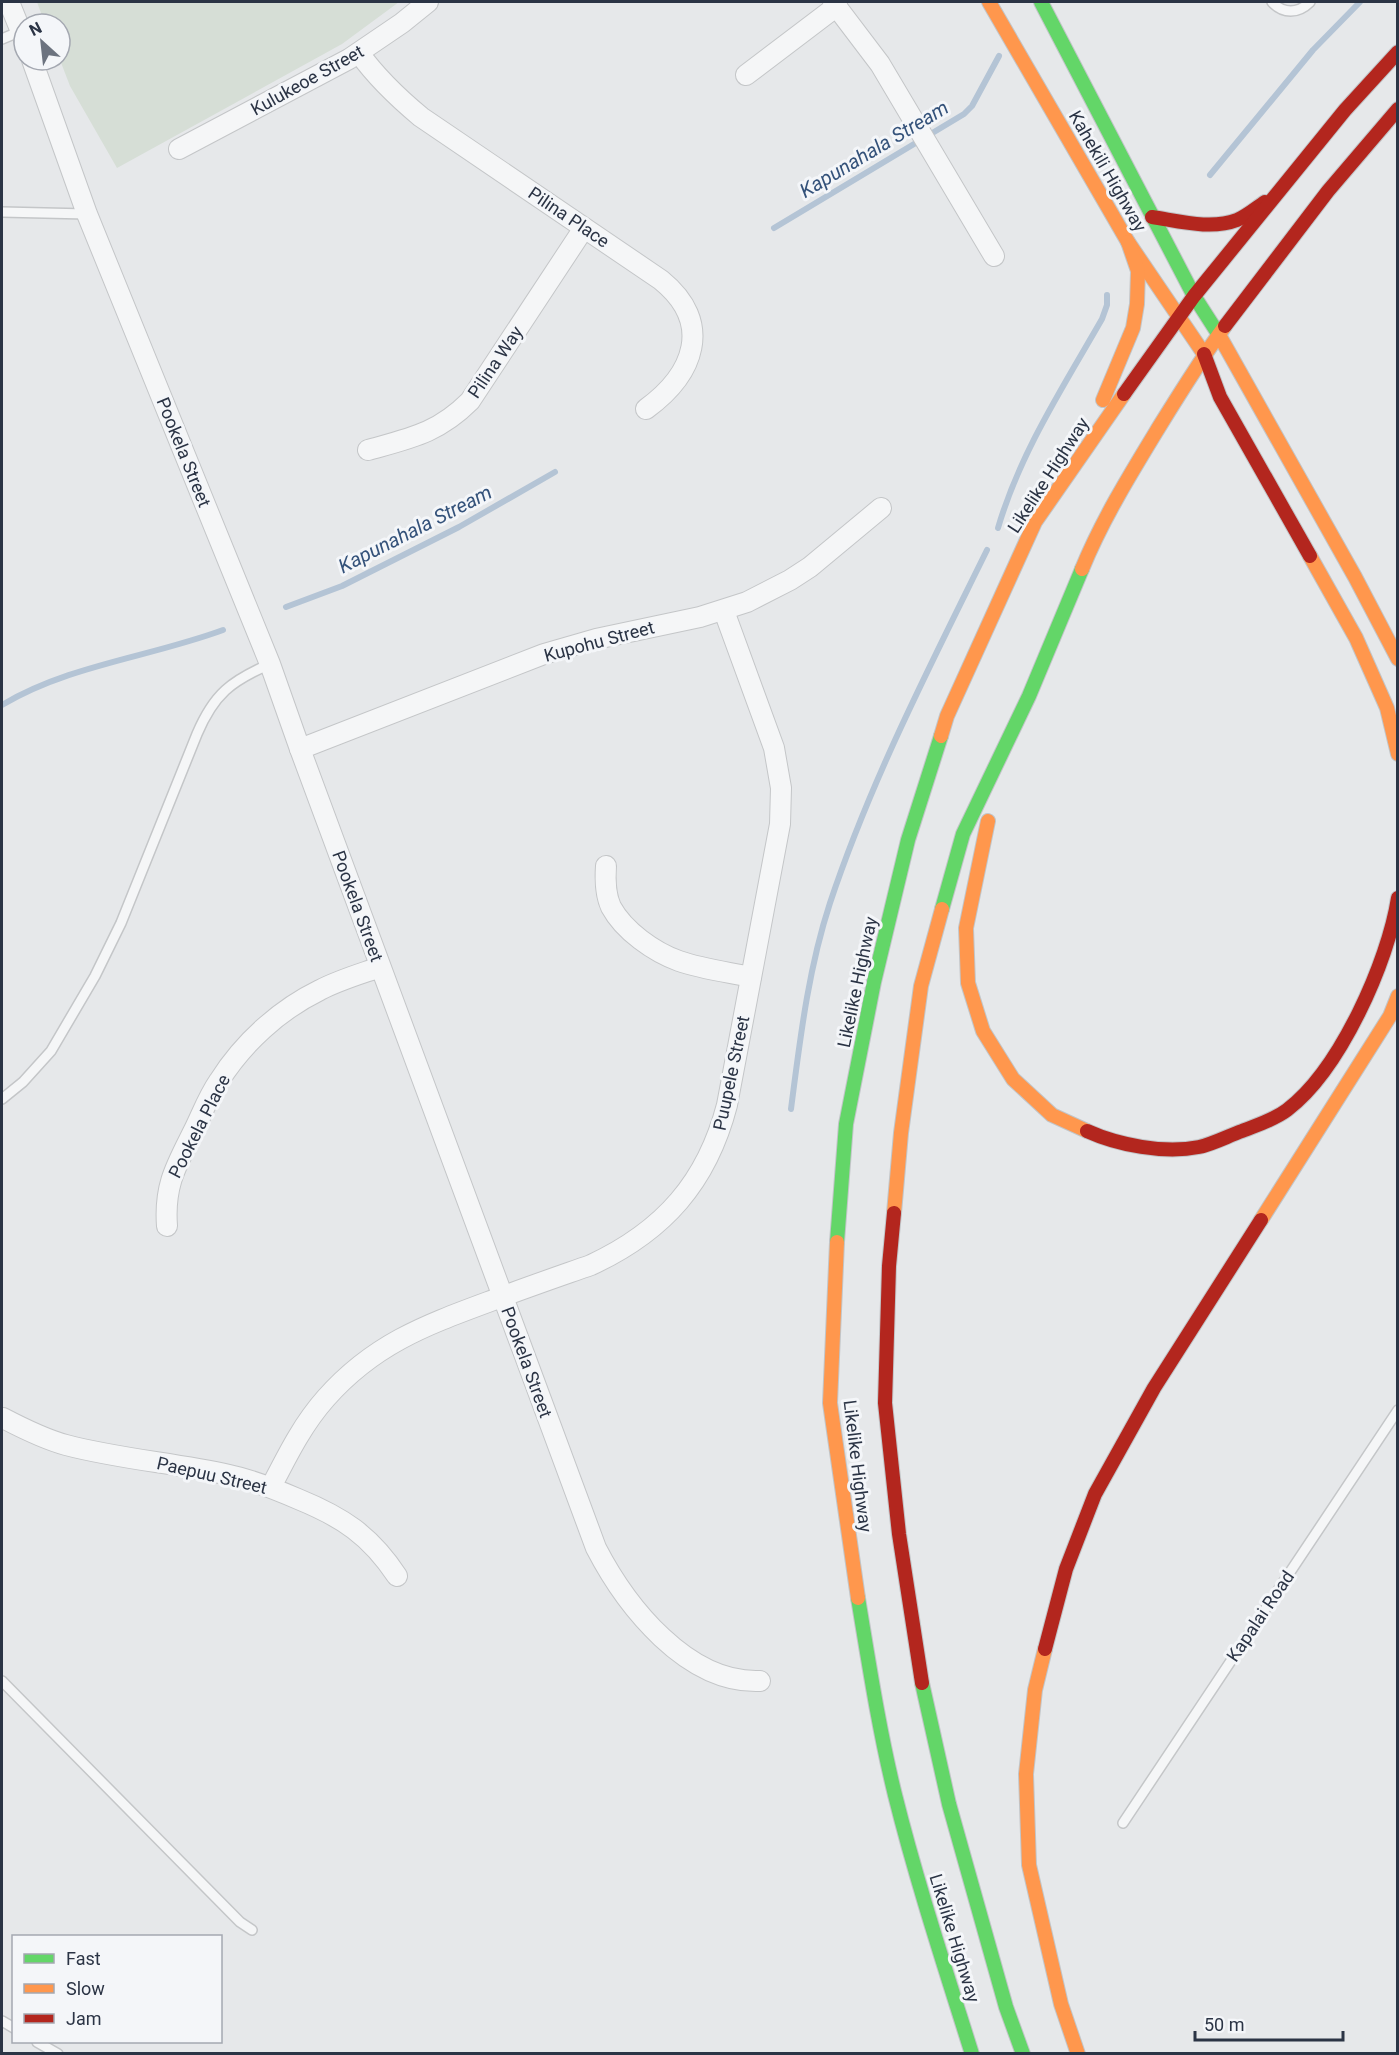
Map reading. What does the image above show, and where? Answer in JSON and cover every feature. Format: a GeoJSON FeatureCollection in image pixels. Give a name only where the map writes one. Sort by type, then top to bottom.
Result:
{"type":"FeatureCollection","features":[{"type":"Feature","properties":{"kind":"main road","name":"Kahekili Highway"},"geometry":{"type":"LineString","coordinates":[[989,2],[1128,242],[1204,354],[1220,397],[1356,638],[1387,708],[1398,754]]}},
{"type":"Feature","properties":{"kind":"main road","name":"Kahekili Highway"},"geometry":{"type":"LineString","coordinates":[[1041,2],[1194,296],[1219,335],[1398,659]]}},
{"type":"Feature","properties":{"kind":"main road","name":"Likelike Highway"},"geometry":{"type":"LineString","coordinates":[[972,2054],[930,1921],[895,1794],[869,1666],[830,1403],[835,1265],[846,1124],[874,982],[908,840],[947,717],[1035,522],[1194,296],[1345,110],[1398,52]]}},
{"type":"Feature","properties":{"kind":"main road","name":"Likelike Highway"},"geometry":{"type":"LineString","coordinates":[[1023,2054],[1005,2007],[955,1827],[923,1689],[899,1534],[885,1403],[890,1255],[901,1133],[921,986],[963,834],[1029,696],[1087,556],[1135,466],[1204,354],[1328,191],[1398,109]]}},
{"type":"Feature","properties":{"kind":"main road"},"geometry":{"type":"LineString","coordinates":[[1152,217],[1202,224],[1223,224],[1245,216],[1278,192]]}},
{"type":"Feature","properties":{"kind":"main road"},"geometry":{"type":"LineString","coordinates":[[1083,451],[1132,328],[1137,304],[1138,271],[1128,242]]}},
{"type":"Feature","properties":{"kind":"main road"},"geometry":{"type":"LineString","coordinates":[[1003,752],[966,928],[968,983],[983,1031],[1013,1079],[1052,1116],[1098,1136],[1152,1149],[1199,1148],[1268,1121],[1287,1110],[1309,1089],[1331,1060],[1369,994],[1394,924],[1398,898]]}},
{"type":"Feature","properties":{"kind":"main road"},"geometry":{"type":"LineString","coordinates":[[1078,2054],[1061,2004],[1029,1865],[1026,1774],[1035,1690],[1066,1569],[1095,1494],[1154,1388],[1390,1016],[1398,996]]}},
{"type":"Feature","properties":{"kind":"street","name":"Kulukeoe Street"},"geometry":{"type":"LineString","coordinates":[[179,150],[321,75],[402,23],[428,2]]}},
{"type":"Feature","properties":{"kind":"street"},"geometry":{"type":"LineString","coordinates":[[746,75],[835,4],[880,64],[994,256]]}},
{"type":"Feature","properties":{"kind":"street","name":"Pilina Place"},"geometry":{"type":"LineString","coordinates":[[359,52],[376,76],[421,117],[661,280],[681,299],[687,311],[692,336],[688,360],[683,372],[672,387],[646,409]]}},
{"type":"Feature","properties":{"kind":"street","name":"Pookela Street"},"geometry":{"type":"LineString","coordinates":[[36,72],[87,214],[270,664],[596,1548],[622,1593],[654,1630],[691,1659],[724,1677],[760,1681]]}},
{"type":"Feature","properties":{"kind":"street","name":"Pilina Way"},"geometry":{"type":"LineString","coordinates":[[368,450],[417,437],[433,430],[448,421],[470,401],[584,228]]}},
{"type":"Feature","properties":{"kind":"street","name":"Kupohu Street"},"geometry":{"type":"LineString","coordinates":[[300,749],[544,654],[596,639],[724,611],[769,592],[810,567],[881,508]]}},
{"type":"Feature","properties":{"kind":"street","name":"Puupele Street"},"geometry":{"type":"LineString","coordinates":[[271,1487],[293,1444],[308,1421],[325,1399],[366,1360],[392,1342],[428,1324],[591,1265],[615,1254],[652,1229],[677,1204],[705,1165],[722,1125],[780,824],[781,788],[774,748],[724,611]]}},
{"type":"Feature","properties":{"kind":"street"},"geometry":{"type":"LineString","coordinates":[[606,866],[606,888],[612,907],[642,940],[680,961],[751,977]]}},
{"type":"Feature","properties":{"kind":"street","name":"Pookela Place"},"geometry":{"type":"LineString","coordinates":[[167,1226],[166,1204],[171,1176],[206,1104],[234,1060],[267,1026],[302,1000],[322,989],[380,967]]}},
{"type":"Feature","properties":{"kind":"street","name":"Paepuu Street"},"geometry":{"type":"LineString","coordinates":[[3,1418],[23,1429],[64,1444],[229,1475],[271,1487],[325,1510],[351,1525],[376,1547],[397,1576]]}},
{"type":"Feature","properties":{"kind":"lane"},"geometry":{"type":"LineString","coordinates":[[1272,2],[1279,8],[1293,11],[1310,2]]}},
{"type":"Feature","properties":{"kind":"lane"},"geometry":{"type":"LineString","coordinates":[[2,212],[87,214]]}},
{"type":"Feature","properties":{"kind":"lane"},"geometry":{"type":"LineString","coordinates":[[2,1099],[23,1082],[51,1051],[95,976],[121,923],[208,711],[228,687],[241,676],[270,664]]}},
{"type":"Feature","properties":{"kind":"lane","name":"Kapalai Road"},"geometry":{"type":"LineString","coordinates":[[1123,1822],[1398,1410]]}},
{"type":"Feature","properties":{"kind":"lane"},"geometry":{"type":"LineString","coordinates":[[2,1681],[240,1922],[252,1930]]}},
{"type":"Feature","properties":{"kind":"lane"},"geometry":{"type":"LineString","coordinates":[[39,2043],[58,2054]]}},
{"type":"Feature","properties":{"kind":"shaded area"},"geometry":{"type":"Polygon","coordinates":[[[37,2],[399,2],[342,44],[117,168],[70,86],[65,72],[72,72],[72,12],[41,12],[37,2]]]}},
{"type":"Feature","properties":{"kind":"waterway"},"geometry":{"type":"LineString","coordinates":[[1210,175],[1313,50],[1360,2]]}},
{"type":"Feature","properties":{"kind":"waterway","name":"Kapunahala Stream"},"geometry":{"type":"LineString","coordinates":[[774,228],[964,114],[972,106],[999,56]]}},
{"type":"Feature","properties":{"kind":"waterway"},"geometry":{"type":"LineString","coordinates":[[998,528],[1007,500],[1030,447],[1102,319],[1107,305],[1107,295]]}},
{"type":"Feature","properties":{"kind":"waterway","name":"Kapunahala Stream"},"geometry":{"type":"LineString","coordinates":[[286,607],[342,586],[459,527],[555,472]]}},
{"type":"Feature","properties":{"kind":"waterway"},"geometry":{"type":"LineString","coordinates":[[791,1109],[810,979],[822,928],[846,857],[923,680],[987,550]]}},
{"type":"Feature","properties":{"kind":"waterway","name":"Kapunahala Stream"},"geometry":{"type":"LineString","coordinates":[[2,705],[55,680],[223,630]]}},
{"type":"Feature","properties":{"kind":"traffic: fast"},"geometry":{"type":"LineString","coordinates":[[1041,2],[1194,296],[1219,335]]}},
{"type":"Feature","properties":{"kind":"traffic: fast"},"geometry":{"type":"LineString","coordinates":[[942,909],[963,834],[1029,696],[1082,569]]}},
{"type":"Feature","properties":{"kind":"traffic: fast"},"geometry":{"type":"LineString","coordinates":[[837,1242],[846,1124],[874,982],[908,840],[941,736]]}},
{"type":"Feature","properties":{"kind":"traffic: fast"},"geometry":{"type":"LineString","coordinates":[[858,1598],[889,1771],[922,1893],[972,2054]]}},
{"type":"Feature","properties":{"kind":"traffic: fast"},"geometry":{"type":"LineString","coordinates":[[922,1683],[949,1804],[1006,2007],[1023,2054]]}},
{"type":"Feature","properties":{"kind":"traffic: slow"},"geometry":{"type":"LineString","coordinates":[[989,2],[1128,242],[1204,354]]}},
{"type":"Feature","properties":{"kind":"traffic: slow"},"geometry":{"type":"LineString","coordinates":[[1103,400],[1133,328],[1137,304],[1138,271],[1128,242]]}},
{"type":"Feature","properties":{"kind":"traffic: slow"},"geometry":{"type":"LineString","coordinates":[[1082,569],[1128,479],[1225,326]]}},
{"type":"Feature","properties":{"kind":"traffic: slow"},"geometry":{"type":"LineString","coordinates":[[1219,335],[1355,577],[1398,659]]}},
{"type":"Feature","properties":{"kind":"traffic: slow"},"geometry":{"type":"LineString","coordinates":[[941,736],[947,716],[1035,522],[1124,394]]}},
{"type":"Feature","properties":{"kind":"traffic: slow"},"geometry":{"type":"LineString","coordinates":[[1310,556],[1356,638],[1387,708],[1398,754]]}},
{"type":"Feature","properties":{"kind":"traffic: slow"},"geometry":{"type":"LineString","coordinates":[[988,821],[966,928],[968,983],[983,1031],[1013,1079],[1052,1115],[1087,1131]]}},
{"type":"Feature","properties":{"kind":"traffic: slow"},"geometry":{"type":"LineString","coordinates":[[894,1213],[901,1133],[921,986],[942,909]]}},
{"type":"Feature","properties":{"kind":"traffic: slow"},"geometry":{"type":"LineString","coordinates":[[1261,1220],[1390,1016],[1398,996]]}},
{"type":"Feature","properties":{"kind":"traffic: slow"},"geometry":{"type":"LineString","coordinates":[[837,1242],[830,1403],[858,1598]]}},
{"type":"Feature","properties":{"kind":"traffic: slow"},"geometry":{"type":"LineString","coordinates":[[1045,1649],[1035,1690],[1026,1774],[1029,1865],[1061,2004],[1078,2054]]}},
{"type":"Feature","properties":{"kind":"traffic: jam"},"geometry":{"type":"LineString","coordinates":[[1124,394],[1194,296],[1345,110],[1398,52]]}},
{"type":"Feature","properties":{"kind":"traffic: jam"},"geometry":{"type":"LineString","coordinates":[[1225,326],[1328,191],[1398,109]]}},
{"type":"Feature","properties":{"kind":"traffic: jam"},"geometry":{"type":"LineString","coordinates":[[1152,217],[1195,224],[1227,223],[1241,218],[1265,202]]}},
{"type":"Feature","properties":{"kind":"traffic: jam"},"geometry":{"type":"LineString","coordinates":[[1204,354],[1220,397],[1310,556]]}},
{"type":"Feature","properties":{"kind":"traffic: jam"},"geometry":{"type":"LineString","coordinates":[[1087,1131],[1141,1147],[1185,1149],[1215,1142],[1282,1114],[1307,1092],[1325,1069],[1359,1013],[1384,952],[1398,898]]}},
{"type":"Feature","properties":{"kind":"traffic: jam"},"geometry":{"type":"LineString","coordinates":[[894,1213],[889,1266],[885,1403],[899,1534],[922,1683]]}},
{"type":"Feature","properties":{"kind":"traffic: jam"},"geometry":{"type":"LineString","coordinates":[[1045,1649],[1066,1569],[1095,1494],[1154,1388],[1261,1220]]}}]}
